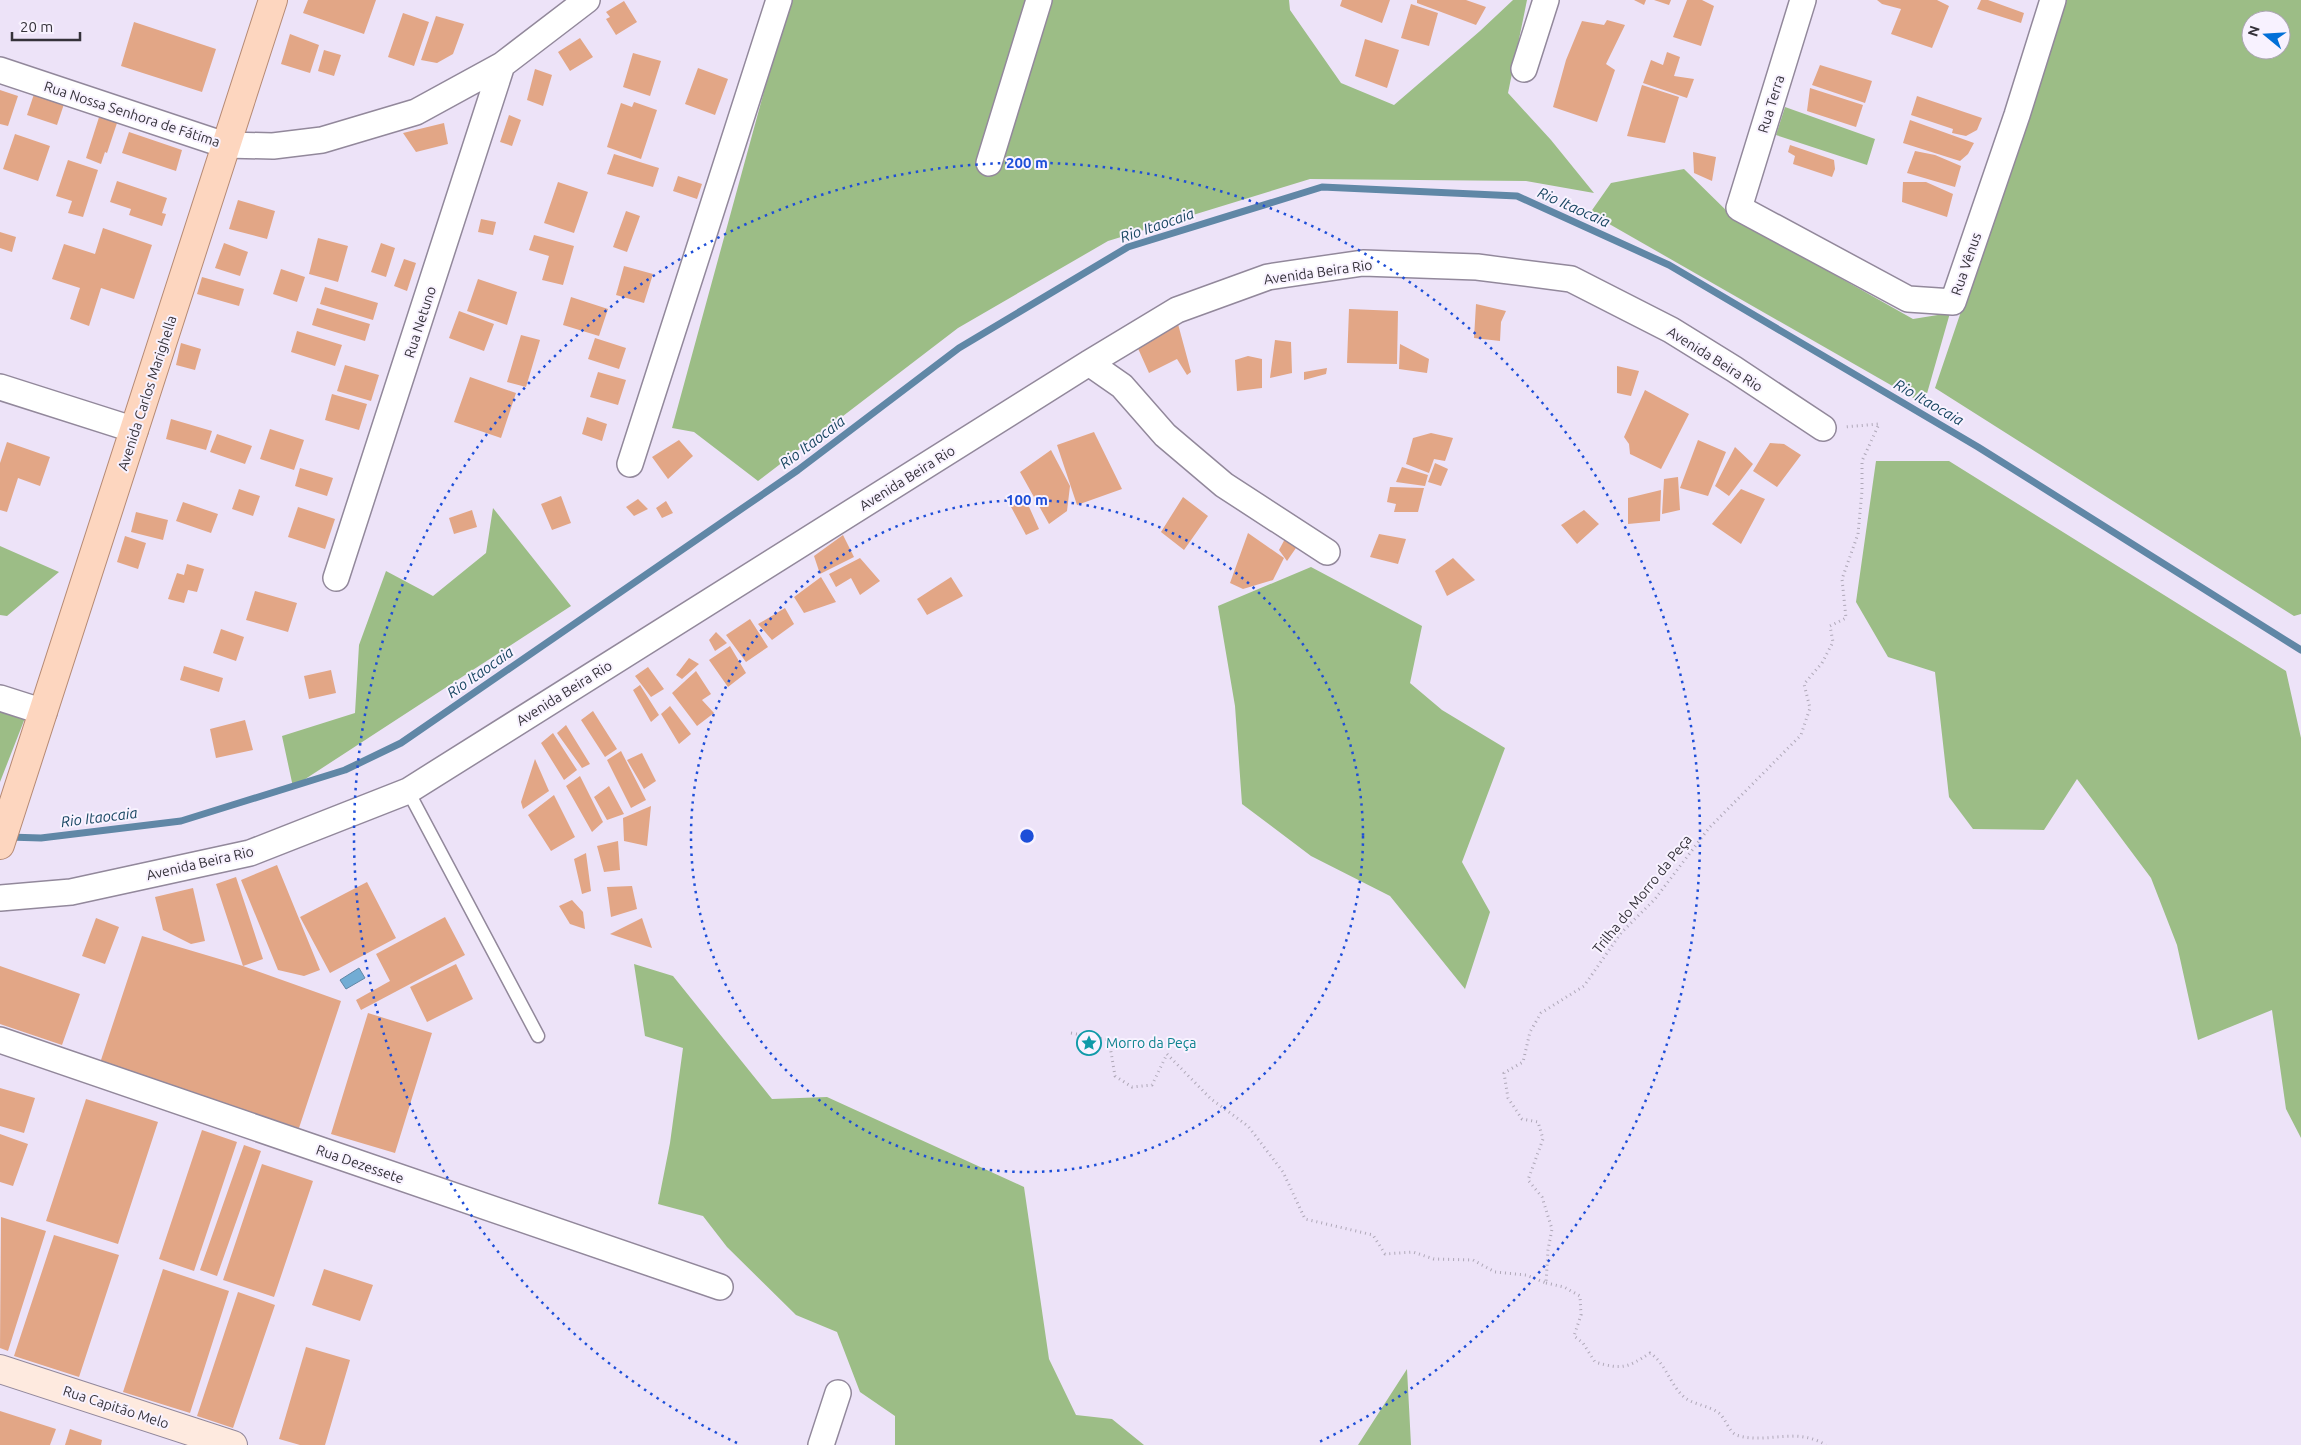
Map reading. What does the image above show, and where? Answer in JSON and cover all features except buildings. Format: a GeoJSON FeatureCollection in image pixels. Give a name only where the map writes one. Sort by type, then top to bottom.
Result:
{"type":"FeatureCollection","features":[{"type":"Feature","properties":{"kind":"main road","name":"Avenida Carlos Marighella"},"geometry":{"type":"LineString","coordinates":[[0,845],[273,0]]}},
{"type":"Feature","properties":{"kind":"main road","name":"Rua Capitão Melo"},"geometry":{"type":"LineString","coordinates":[[0,1369],[233,1445]]}},
{"type":"Feature","properties":{"kind":"street","name":"Rua Nossa Senhora de Fátima"},"geometry":{"type":"LineString","coordinates":[[0,70],[225,145],[273,146],[322,140],[416,112],[502,65],[587,0]]}},
{"type":"Feature","properties":{"kind":"street"},"geometry":{"type":"LineString","coordinates":[[630,464],[779,0]]}},
{"type":"Feature","properties":{"kind":"street"},"geometry":{"type":"LineString","coordinates":[[990,163],[1039,0]]}},
{"type":"Feature","properties":{"kind":"street"},"geometry":{"type":"LineString","coordinates":[[1524,69],[1546,0]]}},
{"type":"Feature","properties":{"kind":"street","name":"Rua Terra"},"geometry":{"type":"LineString","coordinates":[[1739,208],[1803,0]]}},
{"type":"Feature","properties":{"kind":"street","name":"Rua Vênus"},"geometry":{"type":"LineString","coordinates":[[1739,208],[1908,299],[1953,302],[2017,115],[2053,0]]}},
{"type":"Feature","properties":{"kind":"street","name":"Rua Netuno"},"geometry":{"type":"LineString","coordinates":[[336,578],[502,65]]}},
{"type":"Feature","properties":{"kind":"street","name":"Avenida Beira Rio"},"geometry":{"type":"LineString","coordinates":[[0,898],[71,892],[250,853],[408,791],[1089,363],[1177,310],[1268,277],[1363,263],[1477,267],[1571,278],[1671,330],[1823,428]]}},
{"type":"Feature","properties":{"kind":"street"},"geometry":{"type":"LineString","coordinates":[[1089,363],[1122,386],[1164,435],[1224,485],[1327,552]]}},
{"type":"Feature","properties":{"kind":"street"},"geometry":{"type":"LineString","coordinates":[[0,387],[135,430]]}},
{"type":"Feature","properties":{"kind":"street"},"geometry":{"type":"LineString","coordinates":[[0,698],[44,712]]}},
{"type":"Feature","properties":{"kind":"street","name":"Rua Dezessete"},"geometry":{"type":"LineString","coordinates":[[0,1040],[720,1287]]}},
{"type":"Feature","properties":{"kind":"street"},"geometry":{"type":"LineString","coordinates":[[821,1445],[838,1393]]}},
{"type":"Feature","properties":{"kind":"lane"},"geometry":{"type":"LineString","coordinates":[[408,791],[538,1036]]}},
{"type":"Feature","properties":{"kind":"path","name":"Trilha do Morro da Peça"},"geometry":{"type":"LineString","coordinates":[[1546,1283],[1548,1250],[1552,1229],[1542,1197],[1528,1180],[1543,1139],[1538,1122],[1522,1120],[1508,1098],[1504,1073],[1523,1062],[1530,1032],[1541,1013],[1584,986],[1621,933],[1655,899],[1709,828],[1801,735],[1810,708],[1804,684],[1822,663],[1833,642],[1830,626],[1846,618],[1842,578],[1858,534],[1862,491],[1862,461],[1880,424],[1823,428]]}},
{"type":"Feature","properties":{"kind":"path"},"geometry":{"type":"LineString","coordinates":[[1071,1033],[1109,1040],[1115,1076],[1132,1087],[1152,1085],[1167,1054],[1211,1099],[1248,1126],[1283,1172],[1305,1219],[1373,1235],[1385,1254],[1413,1252],[1434,1259],[1473,1260],[1496,1272],[1526,1275],[1546,1283],[1564,1287],[1580,1296],[1581,1315],[1574,1336],[1583,1343],[1595,1362],[1614,1368],[1626,1367],[1650,1353],[1660,1360],[1683,1396],[1719,1413],[1735,1434],[1758,1441],[1798,1436],[1815,1439],[1826,1445]]}},
{"type":"Feature","properties":{"kind":"green space"},"geometry":{"type":"Polygon","coordinates":[[[789,0],[1289,0],[1290,10],[1341,83],[1394,105],[1513,0],[1527,0],[1508,93],[1551,140],[1594,193],[1526,181],[1310,179],[1108,241],[958,328],[758,481],[694,432],[672,428],[789,0]]]}},
{"type":"Feature","properties":{"kind":"green space"},"geometry":{"type":"Polygon","coordinates":[[[2067,0],[2301,0],[2301,614],[2294,616],[1935,388],[2067,0]]]}},
{"type":"Feature","properties":{"kind":"green space"},"geometry":{"type":"Polygon","coordinates":[[[1785,107],[1875,139],[1867,165],[1776,135],[1785,107]]]}},
{"type":"Feature","properties":{"kind":"green space"},"geometry":{"type":"Polygon","coordinates":[[[1684,169],[1734,218],[1913,319],[1950,313],[1924,404],[1590,213],[1611,183],[1684,169]]]}},
{"type":"Feature","properties":{"kind":"green space"},"geometry":{"type":"Polygon","coordinates":[[[1876,461],[1949,461],[2286,671],[2301,738],[2301,1138],[2286,1109],[2272,1010],[2198,1040],[2177,945],[2151,878],[2077,779],[2044,830],[1973,829],[1949,797],[1935,672],[1888,657],[1856,602],[1876,461]]]}},
{"type":"Feature","properties":{"kind":"green space"},"geometry":{"type":"Polygon","coordinates":[[[493,508],[571,606],[293,787],[282,736],[355,713],[359,645],[386,571],[433,596],[486,553],[493,508]]]}},
{"type":"Feature","properties":{"kind":"green space"},"geometry":{"type":"Polygon","coordinates":[[[0,546],[59,572],[7,616],[0,615],[0,546]]]}},
{"type":"Feature","properties":{"kind":"green space"},"geometry":{"type":"Polygon","coordinates":[[[1311,567],[1422,626],[1410,683],[1442,710],[1505,748],[1462,862],[1490,912],[1465,989],[1390,896],[1311,856],[1242,804],[1235,706],[1218,606],[1311,567]]]}},
{"type":"Feature","properties":{"kind":"green space"},"geometry":{"type":"Polygon","coordinates":[[[0,711],[25,718],[0,782],[0,711]]]}},
{"type":"Feature","properties":{"kind":"green space"},"geometry":{"type":"Polygon","coordinates":[[[634,964],[673,976],[772,1099],[827,1097],[1024,1187],[1049,1359],[1076,1415],[1112,1419],[1144,1445],[895,1445],[895,1416],[860,1392],[837,1332],[796,1315],[727,1247],[703,1216],[658,1204],[670,1143],[683,1048],[645,1036],[634,964]]]}},
{"type":"Feature","properties":{"kind":"green space"},"geometry":{"type":"Polygon","coordinates":[[[1407,1369],[1411,1445],[1358,1445],[1407,1369]]]}},
{"type":"Feature","properties":{"kind":"water"},"geometry":{"type":"Polygon","coordinates":[[[359,968],[365,978],[346,989],[340,980],[359,968]]]}},
{"type":"Feature","properties":{"kind":"waterway","name":"Rio Itaocaia"},"geometry":{"type":"LineString","coordinates":[[8,837],[41,838],[181,821],[345,770],[401,743],[798,470],[959,348],[1128,247],[1322,187],[1517,196],[1669,265],[1978,447],[2301,650]]}},
{"type":"Feature","properties":{"kind":"place","name":"Morro da Peça"},"geometry":{"type":"Point","coordinates":[1089,1043]}}]}
